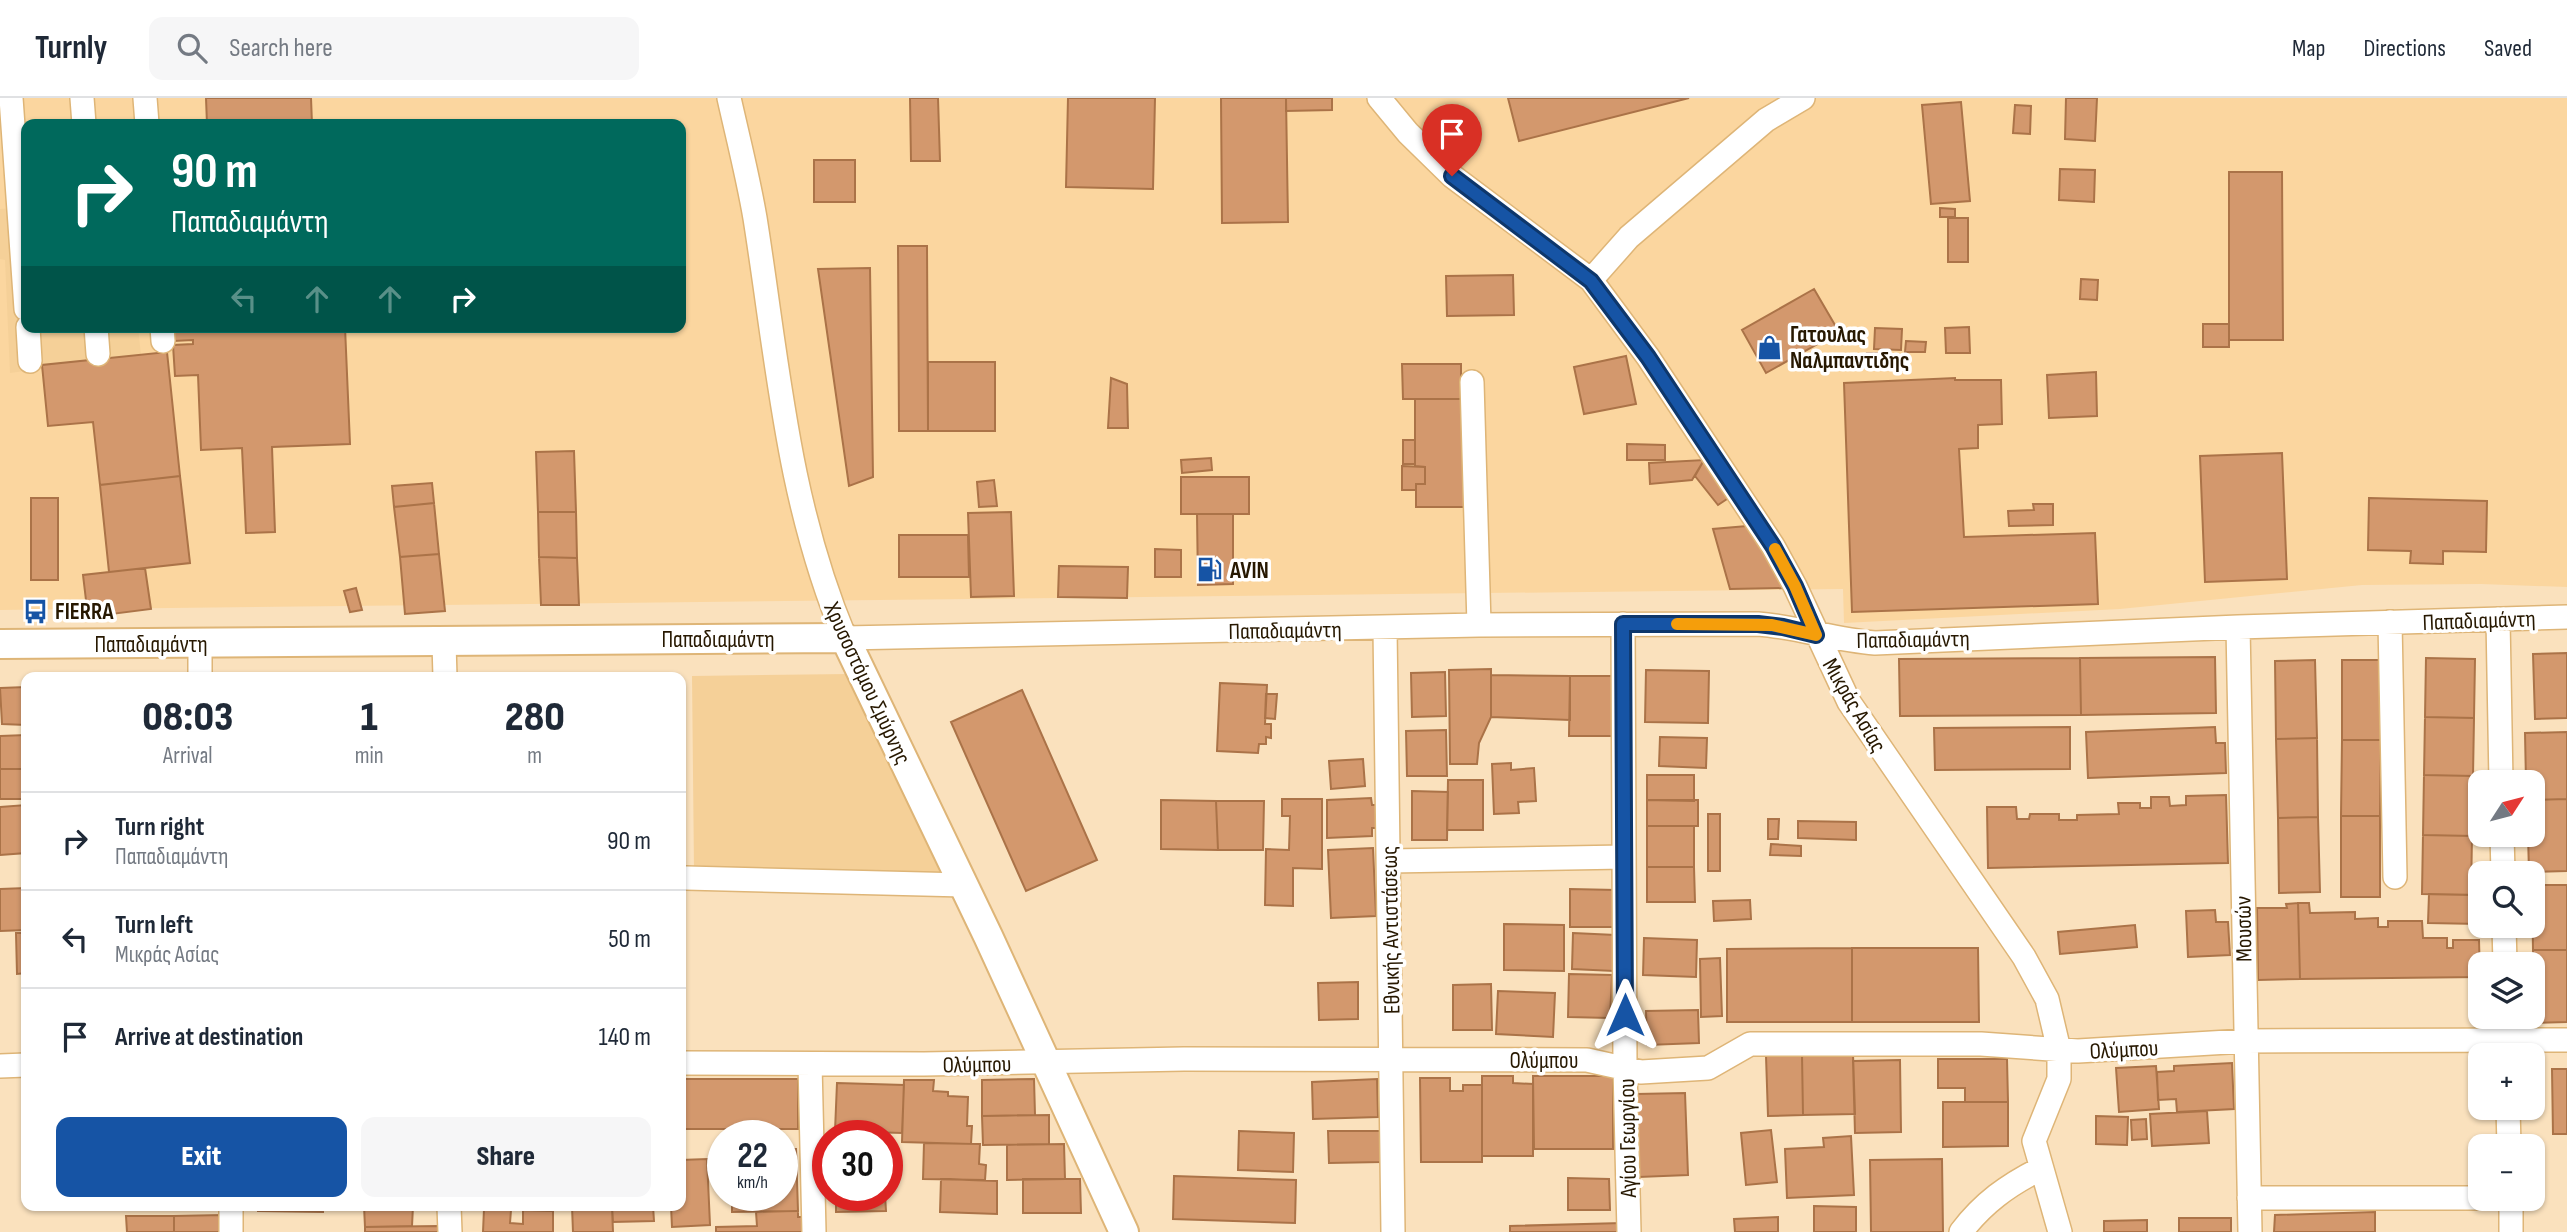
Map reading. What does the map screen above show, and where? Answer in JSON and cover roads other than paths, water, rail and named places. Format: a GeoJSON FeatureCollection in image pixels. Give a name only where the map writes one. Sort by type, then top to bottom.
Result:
{"type":"FeatureCollection","features":[{"type":"Feature","properties":{"kind":"street"},"geometry":{"type":"LineString","coordinates":[[11,98],[21,239]]}},
{"type":"Feature","properties":{"kind":"street"},"geometry":{"type":"LineString","coordinates":[[82,98],[83,119]]}},
{"type":"Feature","properties":{"kind":"street"},"geometry":{"type":"LineString","coordinates":[[145,98],[147,119]]}},
{"type":"Feature","properties":{"kind":"street","name":"Χρυσοστόμου Σμύρνης"},"geometry":{"type":"LineString","coordinates":[[729,98],[754,215],[795,483],[821,578],[845,638],[964,885],[1124,1232]]}},
{"type":"Feature","properties":{"kind":"street","name":"Μικράς Ασίας"},"geometry":{"type":"LineString","coordinates":[[1379,98],[1408,133],[1452,176],[1591,281],[1648,357],[1773,546],[1795,586],[1849,702],[2039,983],[2047,999],[2059,1050],[2059,1079],[2034,1141],[2060,1232]]}},
{"type":"Feature","properties":{"kind":"street"},"geometry":{"type":"LineString","coordinates":[[1591,281],[1640,228],[1766,120],[1803,98]]}},
{"type":"Feature","properties":{"kind":"street"},"geometry":{"type":"LineString","coordinates":[[28,333],[30,361]]}},
{"type":"Feature","properties":{"kind":"street"},"geometry":{"type":"LineString","coordinates":[[96,333],[98,354]]}},
{"type":"Feature","properties":{"kind":"street"},"geometry":{"type":"LineString","coordinates":[[1472,382],[1479,625]]}},
{"type":"Feature","properties":{"kind":"street","name":"Παπαδιαμάντη"},"geometry":{"type":"LineString","coordinates":[[0,644],[444,643],[1623,624],[1758,624],[1875,643],[2238,627],[2567,617]]}},
{"type":"Feature","properties":{"kind":"street"},"geometry":{"type":"LineString","coordinates":[[2498,619],[2501,770]]}},
{"type":"Feature","properties":{"kind":"street"},"geometry":{"type":"LineString","coordinates":[[2390,622],[2395,877]]}},
{"type":"Feature","properties":{"kind":"street","name":"Αγίου Γεωργίου"},"geometry":{"type":"LineString","coordinates":[[1623,624],[1625,1068],[1629,1232]]}},
{"type":"Feature","properties":{"kind":"street","name":"Μουσών"},"geometry":{"type":"LineString","coordinates":[[2238,627],[2250,1232]]}},
{"type":"Feature","properties":{"kind":"street","name":"Εθνικής Αντιστάσεως"},"geometry":{"type":"LineString","coordinates":[[1385,628],[1393,1232]]}},
{"type":"Feature","properties":{"kind":"street"},"geometry":{"type":"LineString","coordinates":[[444,643],[444,672]]}},
{"type":"Feature","properties":{"kind":"street"},"geometry":{"type":"LineString","coordinates":[[200,644],[200,672]]}},
{"type":"Feature","properties":{"kind":"street"},"geometry":{"type":"LineString","coordinates":[[1389,861],[1624,857]]}},
{"type":"Feature","properties":{"kind":"street"},"geometry":{"type":"LineString","coordinates":[[686,878],[964,885]]}},
{"type":"Feature","properties":{"kind":"street","name":"Ολύμπου"},"geometry":{"type":"LineString","coordinates":[[2544,1043],[2567,1040]]}},
{"type":"Feature","properties":{"kind":"street","name":"Ολύμπου"},"geometry":{"type":"LineString","coordinates":[[686,1063],[1047,1063],[1184,1059],[1587,1060],[1650,1072],[1708,1068],[1751,1044],[1981,1044],[2078,1051],[2245,1041],[2468,1047]]}},
{"type":"Feature","properties":{"kind":"street"},"geometry":{"type":"LineString","coordinates":[[810,1064],[814,1232]]}},
{"type":"Feature","properties":{"kind":"street"},"geometry":{"type":"LineString","coordinates":[[0,1066],[21,1065]]}},
{"type":"Feature","properties":{"kind":"street"},"geometry":{"type":"LineString","coordinates":[[1961,1232],[1988,1201],[2021,1178],[2040,1169]]}},
{"type":"Feature","properties":{"kind":"street"},"geometry":{"type":"LineString","coordinates":[[2249,1198],[2468,1198]]}},
{"type":"Feature","properties":{"kind":"street"},"geometry":{"type":"LineString","coordinates":[[230,1211],[232,1232]]}},
{"type":"Feature","properties":{"kind":"street"},"geometry":{"type":"LineString","coordinates":[[449,1211],[450,1232]]}},
{"type":"Feature","properties":{"kind":"street"},"geometry":{"type":"LineString","coordinates":[[2511,1211],[2511,1232]]}},
{"type":"Feature","properties":{"kind":"place","name":"Γατουλας Ναλμπαντιδης"},"geometry":{"type":"Point","coordinates":[1770,347]}},
{"type":"Feature","properties":{"kind":"place","name":"AVIN"},"geometry":{"type":"Point","coordinates":[1210,570]}},
{"type":"Feature","properties":{"kind":"place","name":"FIERRA"},"geometry":{"type":"Point","coordinates":[35,611]}}]}
